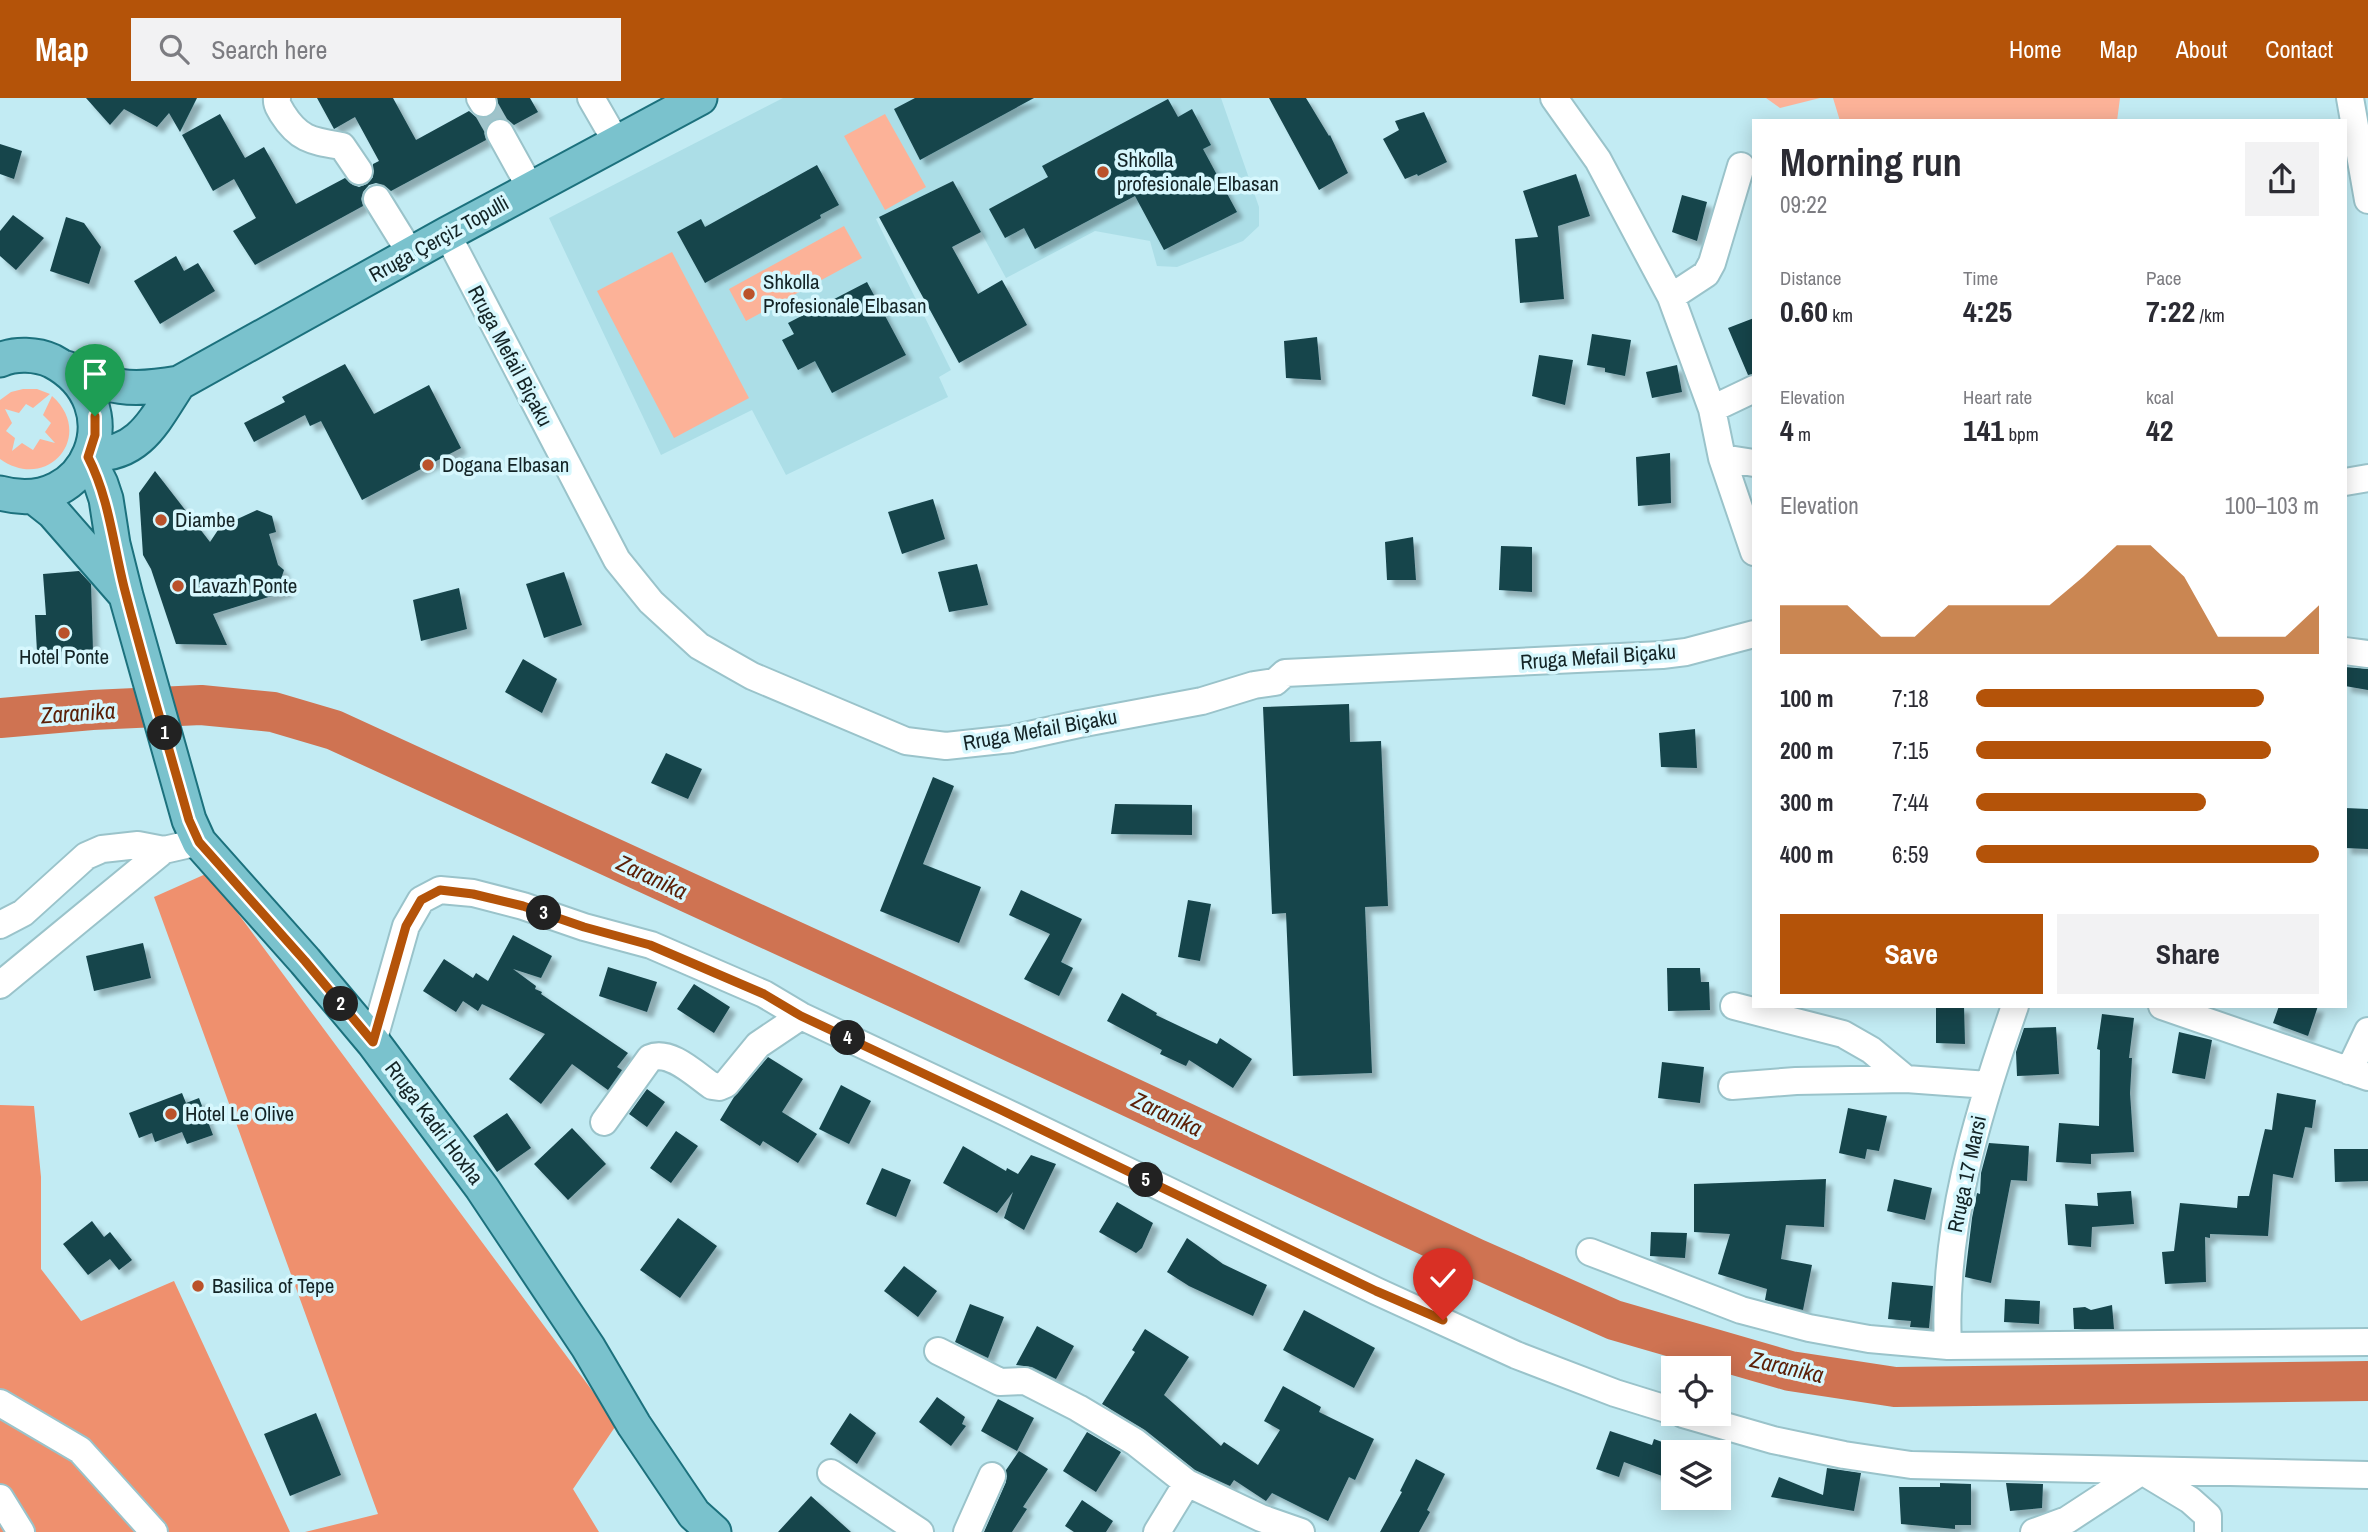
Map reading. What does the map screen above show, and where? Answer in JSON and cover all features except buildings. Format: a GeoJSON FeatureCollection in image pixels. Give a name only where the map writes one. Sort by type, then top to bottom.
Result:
{"type":"FeatureCollection","features":[{"type":"Feature","properties":{"kind":"main road","name":"Rruga Çerçiz Topulli"},"geometry":{"type":"LineString","coordinates":[[178,383],[700,98]]}},
{"type":"Feature","properties":{"kind":"main road"},"geometry":{"type":"LineString","coordinates":[[9,352],[47,359],[98,382],[118,387],[145,389],[178,383]]}},
{"type":"Feature","properties":{"kind":"main road"},"geometry":{"type":"LineString","coordinates":[[10,495],[52,492],[68,483],[81,470],[89,456],[95,435],[95,416],[90,398],[80,381],[65,368]]}},
{"type":"Feature","properties":{"kind":"main road"},"geometry":{"type":"LineString","coordinates":[[106,499],[121,468],[178,383]]}},
{"type":"Feature","properties":{"kind":"main road"},"geometry":{"type":"LineString","coordinates":[[89,456],[120,451],[145,434]]}},
{"type":"Feature","properties":{"kind":"main road","name":"Rruga Kadri Hoxha"},"geometry":{"type":"LineString","coordinates":[[89,456],[106,499],[113,544],[194,831],[373,1042],[482,1188],[588,1347],[634,1425],[694,1514],[714,1532]]}},
{"type":"Feature","properties":{"kind":"main road","name":"Rruga Kadri Hoxha"},"geometry":{"type":"LineString","coordinates":[[10,495],[53,512],[127,596]]}},
{"type":"Feature","properties":{"kind":"street"},"geometry":{"type":"LineString","coordinates":[[277,98],[276,104],[293,131],[317,142],[342,146],[359,171]]}},
{"type":"Feature","properties":{"kind":"street"},"geometry":{"type":"LineString","coordinates":[[591,98],[617,143]]}},
{"type":"Feature","properties":{"kind":"street"},"geometry":{"type":"LineString","coordinates":[[1554,98],[1598,160],[1671,297],[1712,409],[1722,457],[1752,546]]}},
{"type":"Feature","properties":{"kind":"street"},"geometry":{"type":"LineString","coordinates":[[2350,98],[2368,200]]}},
{"type":"Feature","properties":{"kind":"street"},"geometry":{"type":"LineString","coordinates":[[500,133],[531,189]]}},
{"type":"Feature","properties":{"kind":"street"},"geometry":{"type":"LineString","coordinates":[[1671,297],[1706,274],[1712,263],[1741,166]]}},
{"type":"Feature","properties":{"kind":"street"},"geometry":{"type":"LineString","coordinates":[[377,199],[411,254]]}},
{"type":"Feature","properties":{"kind":"street","name":"Rruga Mefail Biçaku"},"geometry":{"type":"LineString","coordinates":[[447,234],[617,560],[651,602],[699,646],[752,676],[906,741],[946,746],[1011,739],[1202,701],[1275,681],[1285,673],[1662,655],[1686,652],[1752,635]]}},
{"type":"Feature","properties":{"kind":"street"},"geometry":{"type":"LineString","coordinates":[[1712,409],[1752,390]]}},
{"type":"Feature","properties":{"kind":"street"},"geometry":{"type":"LineString","coordinates":[[1722,457],[1752,463]]}},
{"type":"Feature","properties":{"kind":"street"},"geometry":{"type":"LineString","coordinates":[[2347,482],[2368,478]]}},
{"type":"Feature","properties":{"kind":"street"},"geometry":{"type":"LineString","coordinates":[[2347,652],[2368,654]]}},
{"type":"Feature","properties":{"kind":"street"},"geometry":{"type":"LineString","coordinates":[[0,985],[164,850],[194,831]]}},
{"type":"Feature","properties":{"kind":"street"},"geometry":{"type":"LineString","coordinates":[[0,925],[23,913],[86,856],[102,849],[138,845],[164,850]]}},
{"type":"Feature","properties":{"kind":"street"},"geometry":{"type":"LineString","coordinates":[[373,1042],[406,926],[421,900],[440,890],[473,894],[523,906],[584,927],[650,945],[764,994],[801,1016],[1364,1285],[1516,1355],[1615,1393],[1661,1407]]}},
{"type":"Feature","properties":{"kind":"street"},"geometry":{"type":"LineString","coordinates":[[1734,1006],[1843,1034],[1871,1050],[1906,1079]]}},
{"type":"Feature","properties":{"kind":"street","name":"Rruga 17 Marsi"},"geometry":{"type":"LineString","coordinates":[[1948,1346],[1946,1312],[1957,1217],[1970,1149],[2014,1008]]}},
{"type":"Feature","properties":{"kind":"street"},"geometry":{"type":"LineString","coordinates":[[2168,1008],[2358,1074],[2362,1047],[2368,1031]]}},
{"type":"Feature","properties":{"kind":"street"},"geometry":{"type":"LineString","coordinates":[[604,1122],[650,1058],[658,1055],[670,1058],[712,1086],[719,1087],[726,1084],[758,1045],[801,1016]]}},
{"type":"Feature","properties":{"kind":"street"},"geometry":{"type":"LineString","coordinates":[[1732,1086],[1796,1081],[1906,1079],[1988,1085]]}},
{"type":"Feature","properties":{"kind":"street"},"geometry":{"type":"LineString","coordinates":[[1590,1252],[1752,1313],[1809,1328],[1869,1339],[1948,1346],[2368,1342]]}},
{"type":"Feature","properties":{"kind":"street"},"geometry":{"type":"LineString","coordinates":[[938,1351],[1000,1382],[1025,1381],[1135,1442],[1187,1483],[1261,1518],[1301,1532]]}},
{"type":"Feature","properties":{"kind":"street"},"geometry":{"type":"LineString","coordinates":[[0,1403],[80,1450],[154,1532]]}},
{"type":"Feature","properties":{"kind":"street"},"geometry":{"type":"LineString","coordinates":[[1725,1426],[1773,1440],[1844,1455],[1911,1465],[2368,1475]]}},
{"type":"Feature","properties":{"kind":"street"},"geometry":{"type":"LineString","coordinates":[[2034,1532],[2067,1520],[2143,1471]]}},
{"type":"Feature","properties":{"kind":"street"},"geometry":{"type":"LineString","coordinates":[[2143,1471],[2190,1500],[2208,1516],[2208,1532]]}},
{"type":"Feature","properties":{"kind":"street"},"geometry":{"type":"LineString","coordinates":[[831,1473],[920,1532]]}},
{"type":"Feature","properties":{"kind":"street"},"geometry":{"type":"LineString","coordinates":[[967,1532],[992,1476]]}},
{"type":"Feature","properties":{"kind":"street"},"geometry":{"type":"LineString","coordinates":[[1157,1532],[1187,1483]]}},
{"type":"Feature","properties":{"kind":"street"},"geometry":{"type":"LineString","coordinates":[[0,1498],[22,1532]]}},
{"type":"Feature","properties":{"kind":"shaded area","name":"Shkolla Profesionale Elbasan"},"geometry":{"type":"Polygon","coordinates":[[[783,98],[1221,98],[1259,207],[1259,226],[1243,241],[1177,267],[1157,266],[1150,241],[1095,231],[1006,278],[953,181],[876,219],[951,370],[939,377],[948,397],[786,475],[752,410],[661,455],[549,218],[783,98]]]}},
{"type":"Feature","properties":{"kind":"shaded area"},"geometry":{"type":"Polygon","coordinates":[[[1766,98],[1820,98],[1780,108],[1766,98]]]}},
{"type":"Feature","properties":{"kind":"shaded area"},"geometry":{"type":"Polygon","coordinates":[[[1833,98],[2120,98],[2117,119],[1839,119],[1833,98]]]}},
{"type":"Feature","properties":{"kind":"shaded area"},"geometry":{"type":"Polygon","coordinates":[[[885,114],[926,187],[885,210],[844,136],[885,114]]]}},
{"type":"Feature","properties":{"kind":"shaded area"},"geometry":{"type":"Polygon","coordinates":[[[844,226],[862,258],[746,321],[729,289],[844,226]]]}},
{"type":"Feature","properties":{"kind":"shaded area"},"geometry":{"type":"Polygon","coordinates":[[[672,252],[749,398],[674,438],[597,291],[672,252]]]}},
{"type":"Feature","properties":{"kind":"shaded area"},"geometry":{"type":"Polygon","coordinates":[[[37,389],[50,394],[33,408],[26,404],[19,413],[5,409],[12,423],[6,431],[15,438],[12,451],[22,443],[33,450],[40,439],[55,443],[45,432],[51,423],[43,415],[52,396],[64,411],[69,427],[68,442],[60,455],[49,464],[35,469],[18,468],[0,459],[0,400],[11,392],[37,389]]]}},
{"type":"Feature","properties":{"kind":"shaded area"},"geometry":{"type":"Polygon","coordinates":[[[208,873],[617,1424],[573,1489],[599,1532],[305,1532],[378,1514],[154,897],[208,873]]]}},
{"type":"Feature","properties":{"kind":"shaded area"},"geometry":{"type":"Polygon","coordinates":[[[0,1105],[34,1106],[41,1177],[41,1269],[81,1321],[174,1281],[290,1532],[0,1532],[0,1105]]]}},
{"type":"Feature","properties":{"kind":"waterway","name":"Zaranika"},"geometry":{"type":"LineString","coordinates":[[0,718],[201,705],[273,712],[334,730],[1614,1320],[1790,1371],[1895,1387],[2368,1381]]}},
{"type":"Feature","properties":{"kind":"tunnel"},"geometry":{"type":"LineString","coordinates":[[483,103],[500,133]]}},
{"type":"Feature","properties":{"kind":"place","name":"Shkolla profesionale Elbasan"},"geometry":{"type":"Point","coordinates":[1103,172]}},
{"type":"Feature","properties":{"kind":"place","name":"Shkolla Profesionale Elbasan"},"geometry":{"type":"Point","coordinates":[749,294]}},
{"type":"Feature","properties":{"kind":"place","name":"Dogana Elbasan"},"geometry":{"type":"Point","coordinates":[428,465]}},
{"type":"Feature","properties":{"kind":"place","name":"Diambe"},"geometry":{"type":"Point","coordinates":[161,520]}},
{"type":"Feature","properties":{"kind":"place","name":"Lavazh Ponte"},"geometry":{"type":"Point","coordinates":[178,586]}},
{"type":"Feature","properties":{"kind":"place","name":"Hotel Ponte"},"geometry":{"type":"Point","coordinates":[64,633]}},
{"type":"Feature","properties":{"kind":"place","name":"Hotel Le Olive"},"geometry":{"type":"Point","coordinates":[171,1114]}},
{"type":"Feature","properties":{"kind":"place","name":"Basilica of Tepe"},"geometry":{"type":"Point","coordinates":[198,1286]}},
{"type":"Feature","properties":{"kind":"route"},"geometry":{"type":"LineString","coordinates":[[95,416],[95,435],[88,457],[106,499],[117,562],[189,820],[199,842],[373,1042],[406,926],[421,900],[440,890],[473,894],[523,906],[584,927],[650,945],[764,994],[801,1016],[1376,1291],[1443,1320]]}}]}
